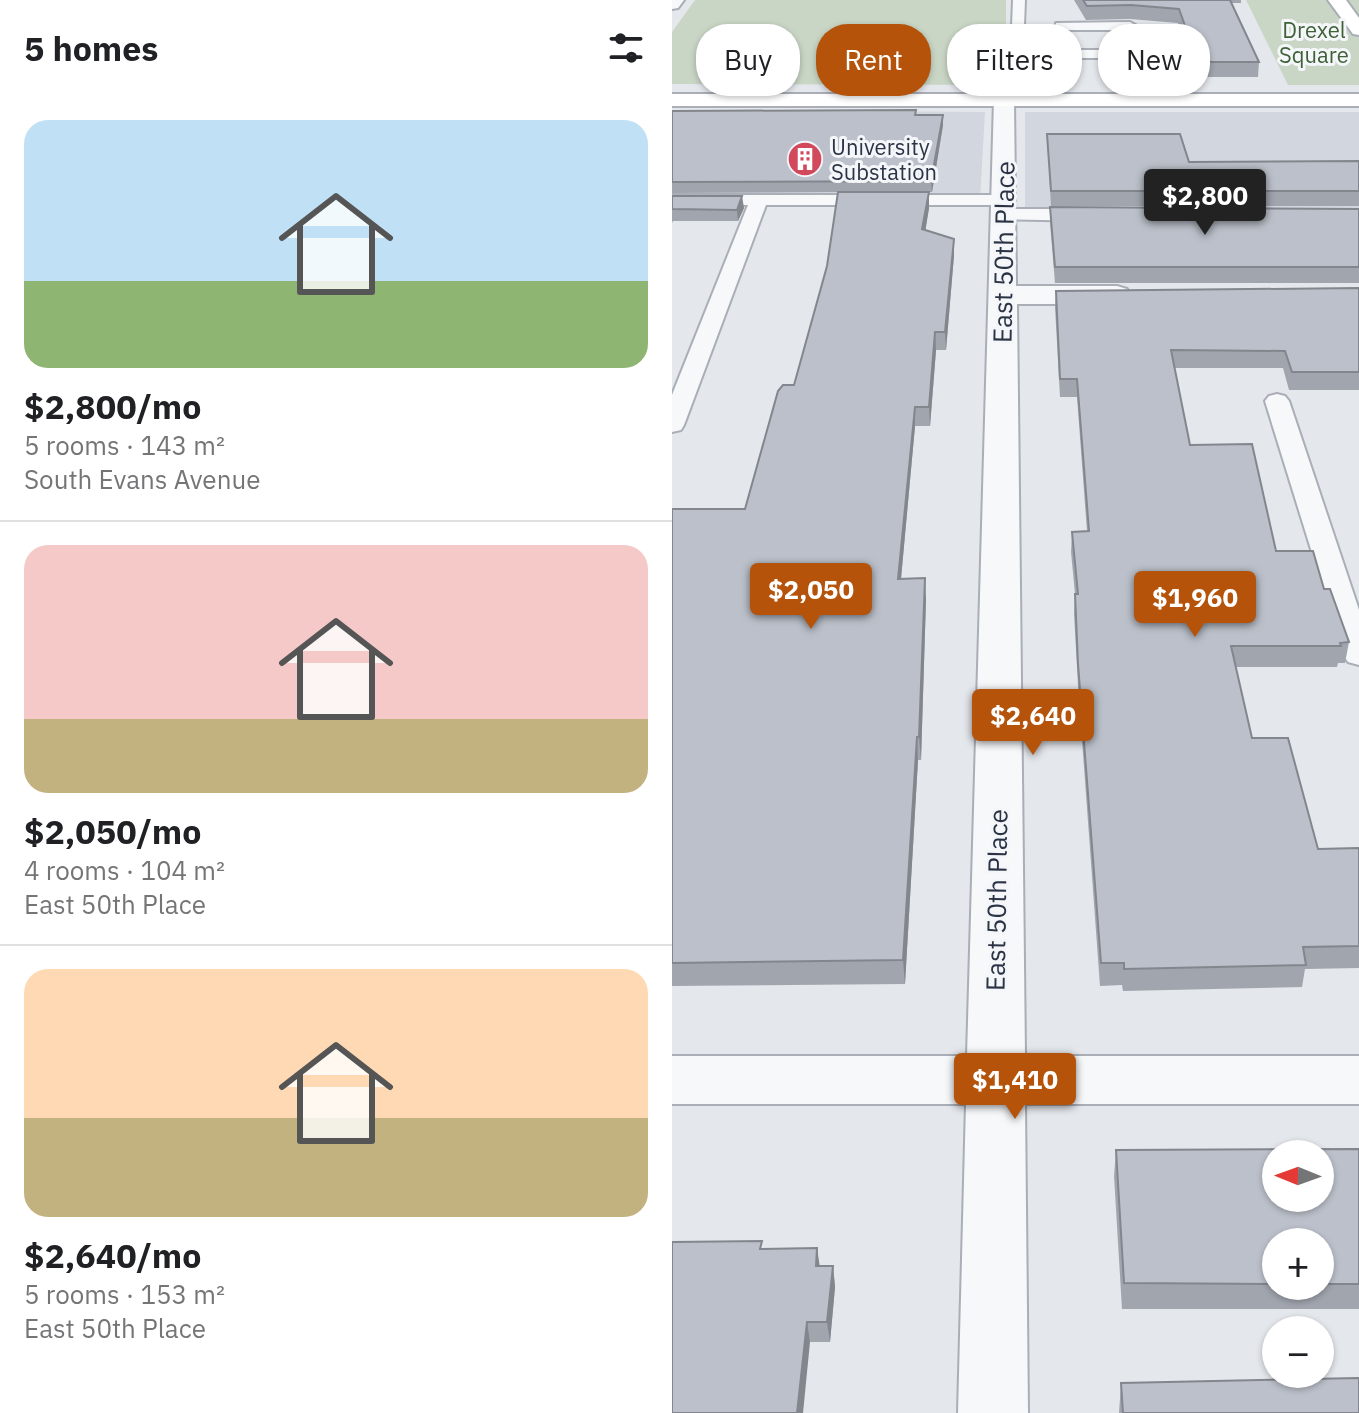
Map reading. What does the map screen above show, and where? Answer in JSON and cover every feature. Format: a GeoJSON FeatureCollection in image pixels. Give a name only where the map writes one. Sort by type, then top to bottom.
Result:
{"type":"FeatureCollection","features":[{"type":"Feature","properties":{"kind":"main road"},"geometry":{"type":"LineString","coordinates":[[1337,0],[1359,30]]}},
{"type":"Feature","properties":{"kind":"main road"},"geometry":{"type":"LineString","coordinates":[[672,100],[1359,100]]}},
{"type":"Feature","properties":{"kind":"street","name":"East 50th Place"},"geometry":{"type":"LineString","coordinates":[[993,1413],[1003,208],[1009,100]]}},
{"type":"Feature","properties":{"kind":"street"},"geometry":{"type":"LineString","coordinates":[[1002,295],[1139,295]]}},
{"type":"Feature","properties":{"kind":"street"},"geometry":{"type":"LineString","coordinates":[[672,1080],[1359,1080]]}},
{"type":"Feature","properties":{"kind":"lane"},"geometry":{"type":"LineString","coordinates":[[1018,24],[1019,0]]}},
{"type":"Feature","properties":{"kind":"lane"},"geometry":{"type":"LineString","coordinates":[[1061,26],[1130,26],[1136,54],[1107,54],[1062,54],[1061,26]]}},
{"type":"Feature","properties":{"kind":"lane"},"geometry":{"type":"LineString","coordinates":[[1009,100],[1010,96]]}},
{"type":"Feature","properties":{"kind":"lane"},"geometry":{"type":"LineString","coordinates":[[672,200],[1003,208],[1105,215]]}},
{"type":"Feature","properties":{"kind":"lane"},"geometry":{"type":"LineString","coordinates":[[672,425],[759,200]]}},
{"type":"Feature","properties":{"kind":"lane"},"geometry":{"type":"LineString","coordinates":[[1277,401],[1359,656]]}},
{"type":"Feature","properties":{"kind":"shaded area","name":"University Substation"},"geometry":{"type":"Polygon","coordinates":[[[672,110],[985,112],[980,200],[672,200],[672,110]]]}},
{"type":"Feature","properties":{"kind":"shaded area"},"geometry":{"type":"Polygon","coordinates":[[[1025,112],[1359,112],[1359,215],[1025,215],[1025,112]]]}},
{"type":"Feature","properties":{"kind":"green space"},"geometry":{"type":"Polygon","coordinates":[[[695,0],[1006,0],[1006,24],[947,24],[947,85],[931,85],[931,24],[816,24],[816,84],[800,84],[800,24],[696,24],[696,84],[672,84],[672,32],[695,0]]]}},
{"type":"Feature","properties":{"kind":"green space","name":"Drexel Square"},"geometry":{"type":"Polygon","coordinates":[[[1246,0],[1359,0],[1359,85],[1288,85],[1246,0]]]}},
{"type":"Feature","properties":{"kind":"building"},"geometry":{"type":"Polygon","coordinates":[[[1083,0],[1230,0],[1259,62],[1210,62],[1210,24],[1184,24],[1179,9],[1131,5],[1087,6],[1083,0]]]}},
{"type":"Feature","properties":{"kind":"building","name":"University Substation"},"geometry":{"type":"Polygon","coordinates":[[[916,110],[915,115],[943,115],[931,181],[672,182],[672,111],[916,110]]]}},
{"type":"Feature","properties":{"kind":"building"},"geometry":{"type":"Polygon","coordinates":[[[1047,134],[1180,134],[1189,162],[1359,161],[1359,191],[1051,191],[1047,134]]]}},
{"type":"Feature","properties":{"kind":"building"},"geometry":{"type":"Polygon","coordinates":[[[838,192],[929,192],[922,229],[954,239],[945,332],[935,332],[929,407],[915,407],[898,579],[925,578],[919,737],[903,960],[672,963],[672,509],[745,509],[778,391],[783,385],[794,385],[827,266],[838,192]]]}},
{"type":"Feature","properties":{"kind":"building"},"geometry":{"type":"Polygon","coordinates":[[[672,196],[742,196],[737,210],[672,209],[672,196]]]}},
{"type":"Feature","properties":{"kind":"building"},"geometry":{"type":"Polygon","coordinates":[[[1050,207],[1359,209],[1359,267],[1055,267],[1050,207]]]}},
{"type":"Feature","properties":{"kind":"building"},"geometry":{"type":"Polygon","coordinates":[[[1359,288],[1359,372],[1292,372],[1285,351],[1171,350],[1190,445],[1252,444],[1276,551],[1313,551],[1324,589],[1330,589],[1349,642],[1340,643],[1341,646],[1231,646],[1252,738],[1288,738],[1318,849],[1359,848],[1359,946],[1303,947],[1306,965],[1124,969],[1124,963],[1101,963],[1078,664],[1075,594],[1078,594],[1072,532],[1089,531],[1077,379],[1060,379],[1056,291],[1359,288]]]}},
{"type":"Feature","properties":{"kind":"building"},"geometry":{"type":"Polygon","coordinates":[[[1262,1149],[1262,1212],[1334,1212],[1334,1149],[1359,1149],[1359,1284],[1334,1284],[1334,1228],[1262,1228],[1262,1284],[1124,1283],[1116,1150],[1262,1149]]]}},
{"type":"Feature","properties":{"kind":"building"},"geometry":{"type":"Polygon","coordinates":[[[762,1241],[760,1249],[817,1248],[816,1266],[833,1266],[827,1322],[807,1322],[797,1413],[672,1413],[672,1242],[762,1241]]]}},
{"type":"Feature","properties":{"kind":"building"},"geometry":{"type":"Polygon","coordinates":[[[1359,1378],[1359,1413],[1123,1413],[1121,1383],[1262,1380],[1262,1388],[1334,1388],[1334,1379],[1359,1378]]]}},
{"type":"Feature","properties":{"kind":"place","name":"University Substation"},"geometry":{"type":"Point","coordinates":[805,159]}}]}
